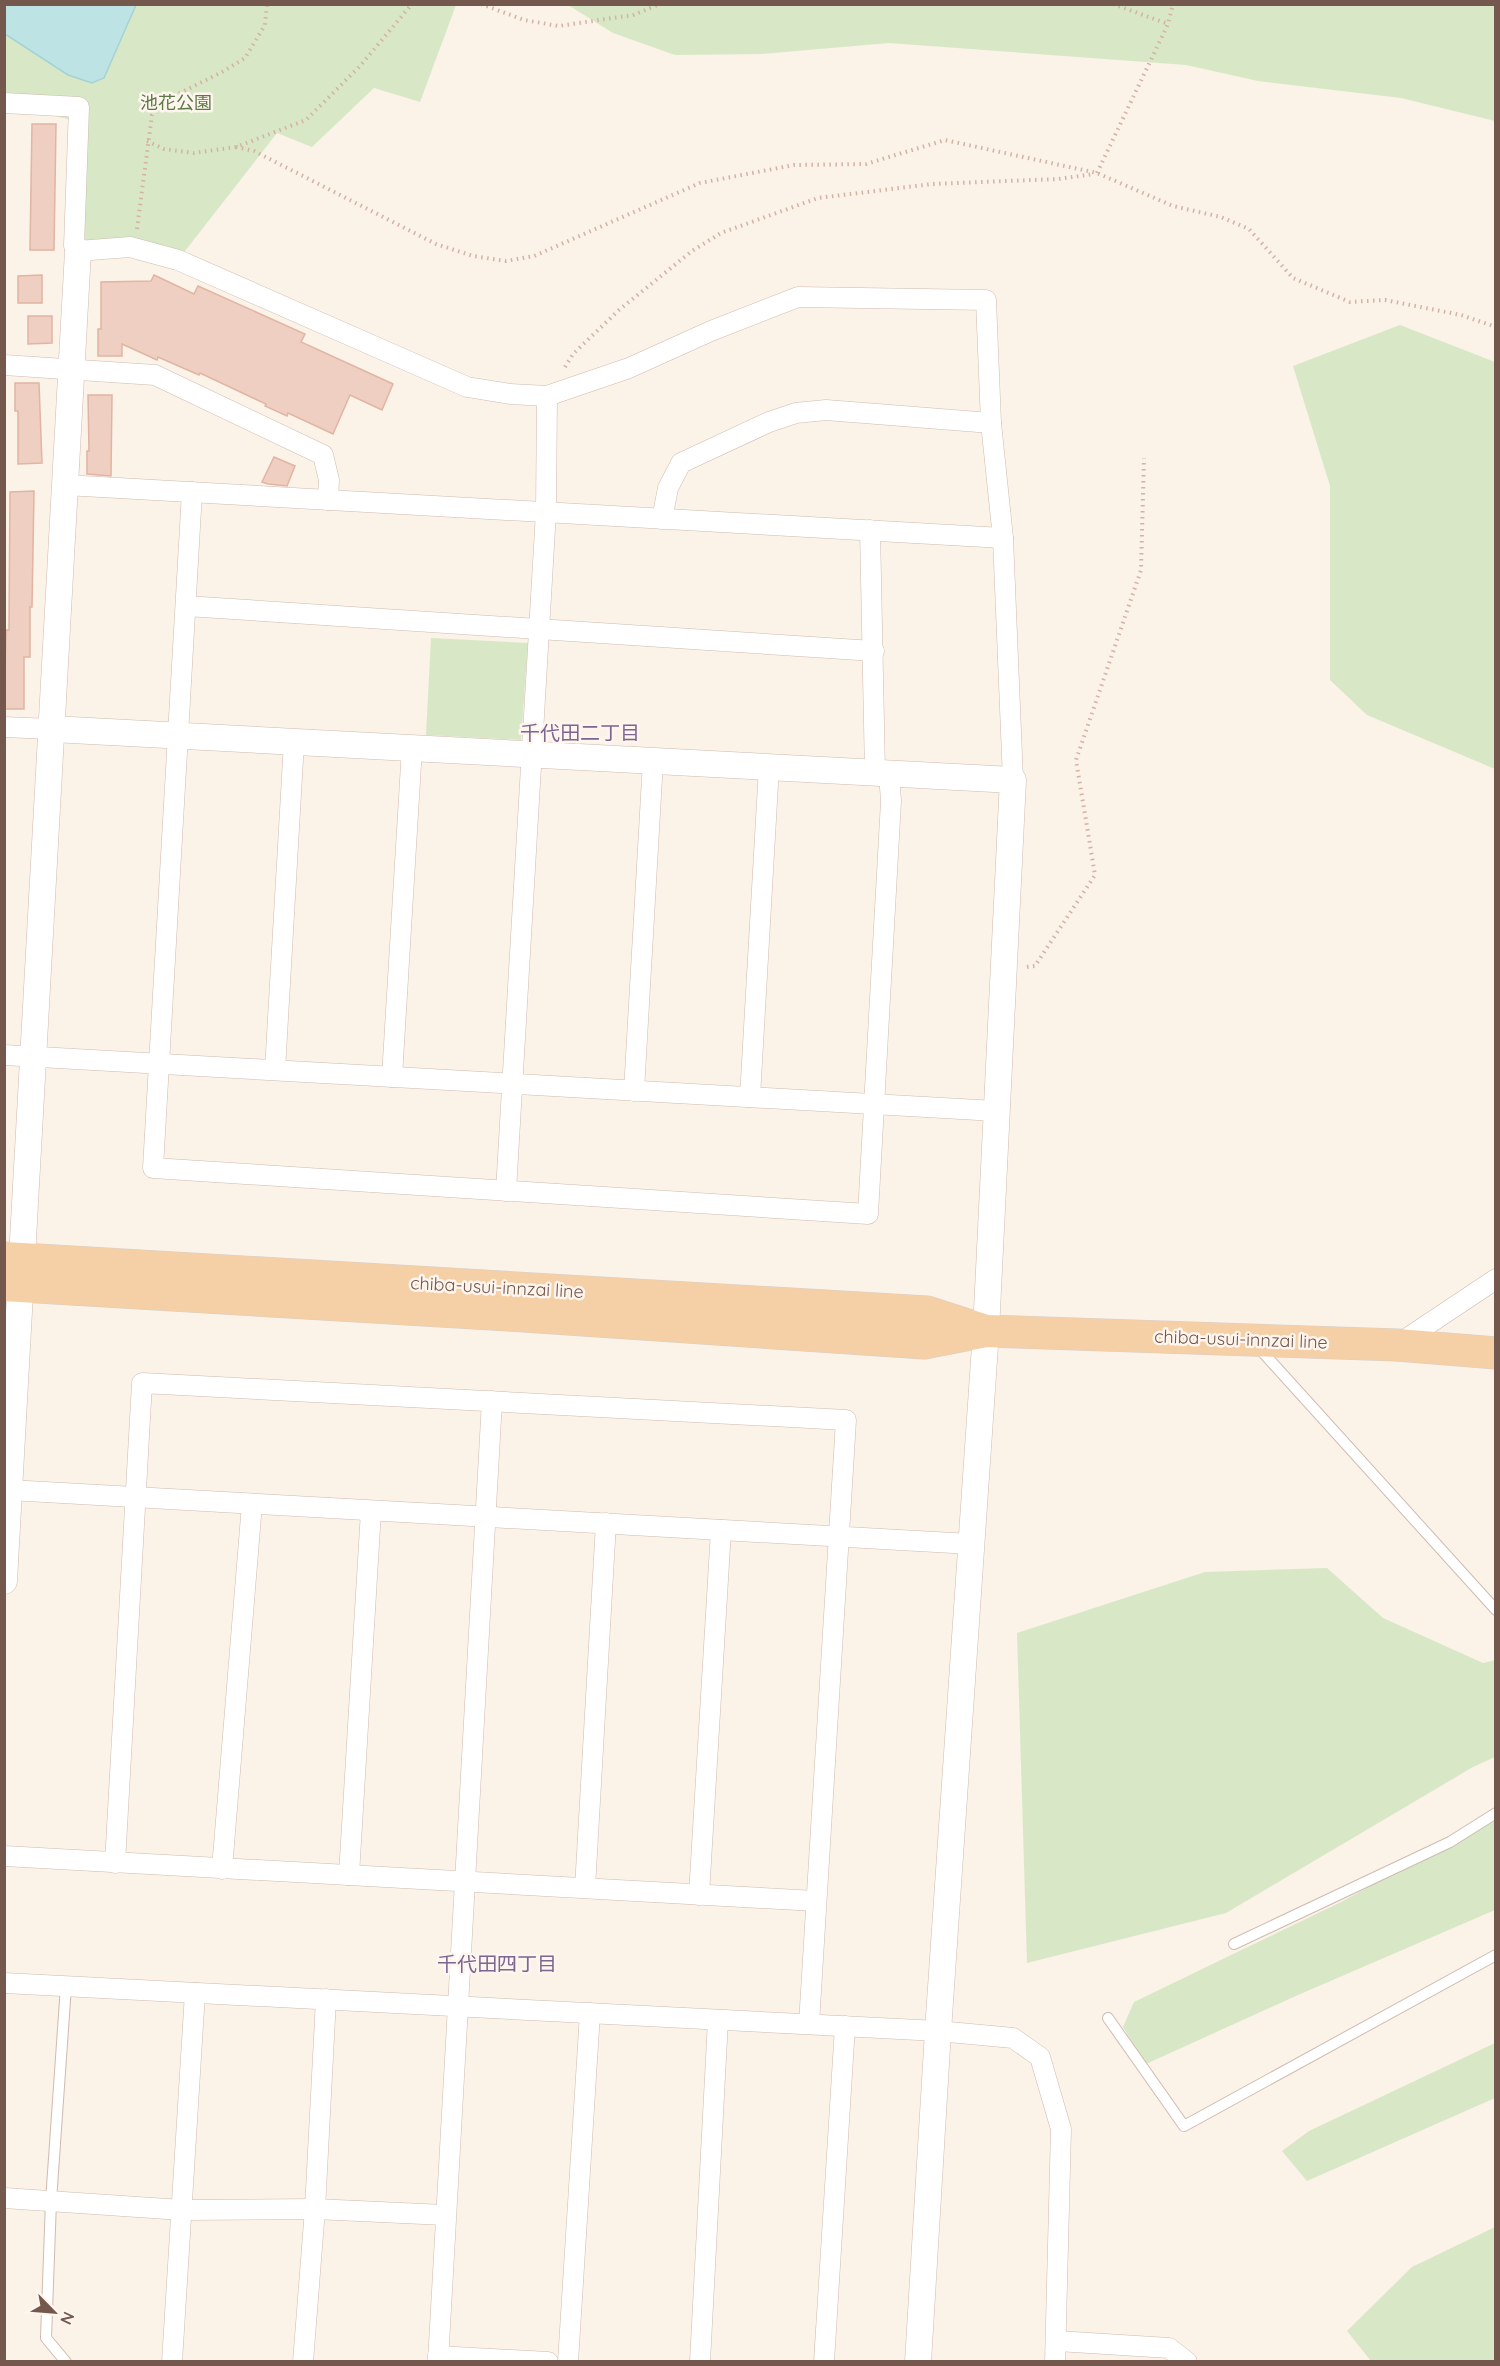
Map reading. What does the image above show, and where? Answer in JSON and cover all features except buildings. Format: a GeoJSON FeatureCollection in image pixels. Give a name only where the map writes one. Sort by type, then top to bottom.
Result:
{"type":"FeatureCollection","features":[{"type":"Feature","properties":{"kind":"main road","name":"chiba-usui-innzai line"},"geometry":{"type":"LineString","coordinates":[[13,1272],[927,1312],[987,1331],[1397,1345],[1496,1353]]}},
{"type":"Feature","properties":{"kind":"street"},"geometry":{"type":"LineString","coordinates":[[4,103],[79,107],[74,246],[78,251],[52,729],[33,1056],[13,1272],[9,1490],[4,1581]]}},
{"type":"Feature","properties":{"kind":"street"},"geometry":{"type":"LineString","coordinates":[[78,251],[135,248],[178,260],[467,387],[510,394],[547,396],[629,368],[711,331],[798,297],[986,300],[991,423],[1003,538],[1012,780],[987,1331],[938,2031],[918,2361]]}},
{"type":"Feature","properties":{"kind":"street"},"geometry":{"type":"LineString","coordinates":[[4,365],[155,375],[323,455],[329,480],[328,500]]}},
{"type":"Feature","properties":{"kind":"street"},"geometry":{"type":"LineString","coordinates":[[507,1191],[546,512],[547,396]]}},
{"type":"Feature","properties":{"kind":"street"},"geometry":{"type":"LineString","coordinates":[[662,519],[668,488],[681,463],[769,422],[796,413],[826,410],[991,423]]}},
{"type":"Feature","properties":{"kind":"street"},"geometry":{"type":"LineString","coordinates":[[65,485],[1003,538]]}},
{"type":"Feature","properties":{"kind":"street"},"geometry":{"type":"LineString","coordinates":[[192,492],[153,1168],[868,1214],[891,801],[882,773],[874,651],[870,530]]}},
{"type":"Feature","properties":{"kind":"street"},"geometry":{"type":"LineString","coordinates":[[186,606],[874,651]]}},
{"type":"Feature","properties":{"kind":"street"},"geometry":{"type":"LineString","coordinates":[[4,727],[1012,780]]}},
{"type":"Feature","properties":{"kind":"street"},"geometry":{"type":"LineString","coordinates":[[275,1070],[294,742]]}},
{"type":"Feature","properties":{"kind":"street"},"geometry":{"type":"LineString","coordinates":[[392,1077],[412,748]]}},
{"type":"Feature","properties":{"kind":"street"},"geometry":{"type":"LineString","coordinates":[[634,1091],[653,761]]}},
{"type":"Feature","properties":{"kind":"street"},"geometry":{"type":"LineString","coordinates":[[750,1097],[769,767]]}},
{"type":"Feature","properties":{"kind":"street"},"geometry":{"type":"LineString","coordinates":[[4,1054],[996,1112]]}},
{"type":"Feature","properties":{"kind":"street"},"geometry":{"type":"LineString","coordinates":[[1397,1345],[1496,1279]]}},
{"type":"Feature","properties":{"kind":"street"},"geometry":{"type":"LineString","coordinates":[[115,1863],[142,1383],[846,1420],[809,2025]]}},
{"type":"Feature","properties":{"kind":"street"},"geometry":{"type":"LineString","coordinates":[[492,1401],[456,2006],[438,2359],[548,2361]]}},
{"type":"Feature","properties":{"kind":"street"},"geometry":{"type":"LineString","coordinates":[[9,1490],[971,1544]]}},
{"type":"Feature","properties":{"kind":"street"},"geometry":{"type":"LineString","coordinates":[[222,1869],[252,1504]]}},
{"type":"Feature","properties":{"kind":"street"},"geometry":{"type":"LineString","coordinates":[[349,1875],[371,1510]]}},
{"type":"Feature","properties":{"kind":"street"},"geometry":{"type":"LineString","coordinates":[[585,1888],[606,1523]]}},
{"type":"Feature","properties":{"kind":"street"},"geometry":{"type":"LineString","coordinates":[[699,1895],[721,1530]]}},
{"type":"Feature","properties":{"kind":"street"},"geometry":{"type":"LineString","coordinates":[[4,1856],[816,1901]]}},
{"type":"Feature","properties":{"kind":"street"},"geometry":{"type":"LineString","coordinates":[[4,1983],[938,2031],[1013,2038],[1040,2057],[1061,2129],[1055,2361]]}},
{"type":"Feature","properties":{"kind":"street"},"geometry":{"type":"LineString","coordinates":[[172,2361],[195,1993]]}},
{"type":"Feature","properties":{"kind":"street"},"geometry":{"type":"LineString","coordinates":[[303,2361],[315,2209],[326,1999]]}},
{"type":"Feature","properties":{"kind":"street"},"geometry":{"type":"LineString","coordinates":[[568,2361],[590,2013]]}},
{"type":"Feature","properties":{"kind":"street"},"geometry":{"type":"LineString","coordinates":[[700,2361],[718,2020]]}},
{"type":"Feature","properties":{"kind":"street"},"geometry":{"type":"LineString","coordinates":[[824,2361],[845,2026]]}},
{"type":"Feature","properties":{"kind":"street"},"geometry":{"type":"LineString","coordinates":[[4,2198],[183,2210],[315,2209],[445,2215]]}},
{"type":"Feature","properties":{"kind":"street"},"geometry":{"type":"LineString","coordinates":[[1057,2341],[1169,2348],[1179,2359]]}},
{"type":"Feature","properties":{"kind":"lane"},"geometry":{"type":"LineString","coordinates":[[1252,1340],[1496,1610]]}},
{"type":"Feature","properties":{"kind":"lane"},"geometry":{"type":"LineString","coordinates":[[1234,1944],[1450,1842],[1496,1814]]}},
{"type":"Feature","properties":{"kind":"lane"},"geometry":{"type":"LineString","coordinates":[[1108,2018],[1185,2126],[1496,1955]]}},
{"type":"Feature","properties":{"kind":"lane"},"geometry":{"type":"LineString","coordinates":[[66,1986],[51,2201],[46,2338],[66,2361]]}},
{"type":"Feature","properties":{"kind":"path"},"geometry":{"type":"LineString","coordinates":[[135,248],[152,115],[166,100],[245,58],[265,25],[267,4]]}},
{"type":"Feature","properties":{"kind":"path"},"geometry":{"type":"LineString","coordinates":[[147,141],[164,149],[194,153],[236,147],[306,120],[360,66],[412,4]]}},
{"type":"Feature","properties":{"kind":"path"},"geometry":{"type":"LineString","coordinates":[[481,4],[524,20],[559,26],[633,15],[660,4]]}},
{"type":"Feature","properties":{"kind":"path"},"geometry":{"type":"LineString","coordinates":[[1113,4],[1168,24]]}},
{"type":"Feature","properties":{"kind":"path"},"geometry":{"type":"LineString","coordinates":[[1097,173],[1168,24],[1173,4]]}},
{"type":"Feature","properties":{"kind":"path"},"geometry":{"type":"LineString","coordinates":[[236,147],[254,151],[436,244],[473,256],[506,261],[534,256],[700,183],[794,165],[866,164],[945,140],[1097,173],[1173,206],[1221,217],[1249,229],[1293,278],[1350,302],[1385,300],[1461,315],[1496,327]]}},
{"type":"Feature","properties":{"kind":"path"},"geometry":{"type":"LineString","coordinates":[[547,396],[573,354],[619,310],[692,251],[721,233],[818,198],[932,184],[1058,179],[1097,173]]}},
{"type":"Feature","properties":{"kind":"path"},"geometry":{"type":"LineString","coordinates":[[1003,971],[1035,966],[1095,875],[1076,760],[1141,570],[1144,458]]}},
{"type":"Feature","properties":{"kind":"green space","name":"池花公園"},"geometry":{"type":"Polygon","coordinates":[[[5,5],[456,5],[420,102],[374,88],[312,147],[277,133],[178,260],[74,246],[79,122],[5,103],[5,5]]]}},
{"type":"Feature","properties":{"kind":"green space"},"geometry":{"type":"Polygon","coordinates":[[[568,5],[1495,5],[1495,121],[1401,98],[1258,81],[1186,65],[889,43],[762,54],[675,55],[613,33],[568,5]]]}},
{"type":"Feature","properties":{"kind":"green space"},"geometry":{"type":"Polygon","coordinates":[[[1400,325],[1495,362],[1495,769],[1367,715],[1330,680],[1330,486],[1293,366],[1400,325]]]}},
{"type":"Feature","properties":{"kind":"green space"},"geometry":{"type":"Polygon","coordinates":[[[431,638],[528,643],[521,740],[426,735],[431,638]]]}},
{"type":"Feature","properties":{"kind":"green space"},"geometry":{"type":"Polygon","coordinates":[[[1327,1568],[1383,1618],[1483,1663],[1495,1660],[1495,1757],[1473,1767],[1226,1913],[1027,1963],[1017,1633],[1205,1572],[1327,1568]]]}},
{"type":"Feature","properties":{"kind":"green space"},"geometry":{"type":"Polygon","coordinates":[[[1495,1817],[1495,1910],[1146,2064],[1123,2027],[1134,2002],[1343,1901],[1495,1817]]]}},
{"type":"Feature","properties":{"kind":"green space"},"geometry":{"type":"Polygon","coordinates":[[[1495,2043],[1495,2098],[1307,2181],[1282,2151],[1309,2131],[1495,2043]]]}},
{"type":"Feature","properties":{"kind":"green space"},"geometry":{"type":"Polygon","coordinates":[[[1495,2227],[1495,2361],[1371,2361],[1347,2331],[1412,2267],[1495,2227]]]}},
{"type":"Feature","properties":{"kind":"water"},"geometry":{"type":"Polygon","coordinates":[[[4,5],[136,5],[104,78],[92,83],[68,75],[5,34],[4,5]]]}},
{"type":"Feature","properties":{"kind":"district","name":"千代田二丁目"},"geometry":{"type":"Point","coordinates":[580,732]}},
{"type":"Feature","properties":{"kind":"district","name":"千代田四丁目"},"geometry":{"type":"Point","coordinates":[497,1963]}}]}
